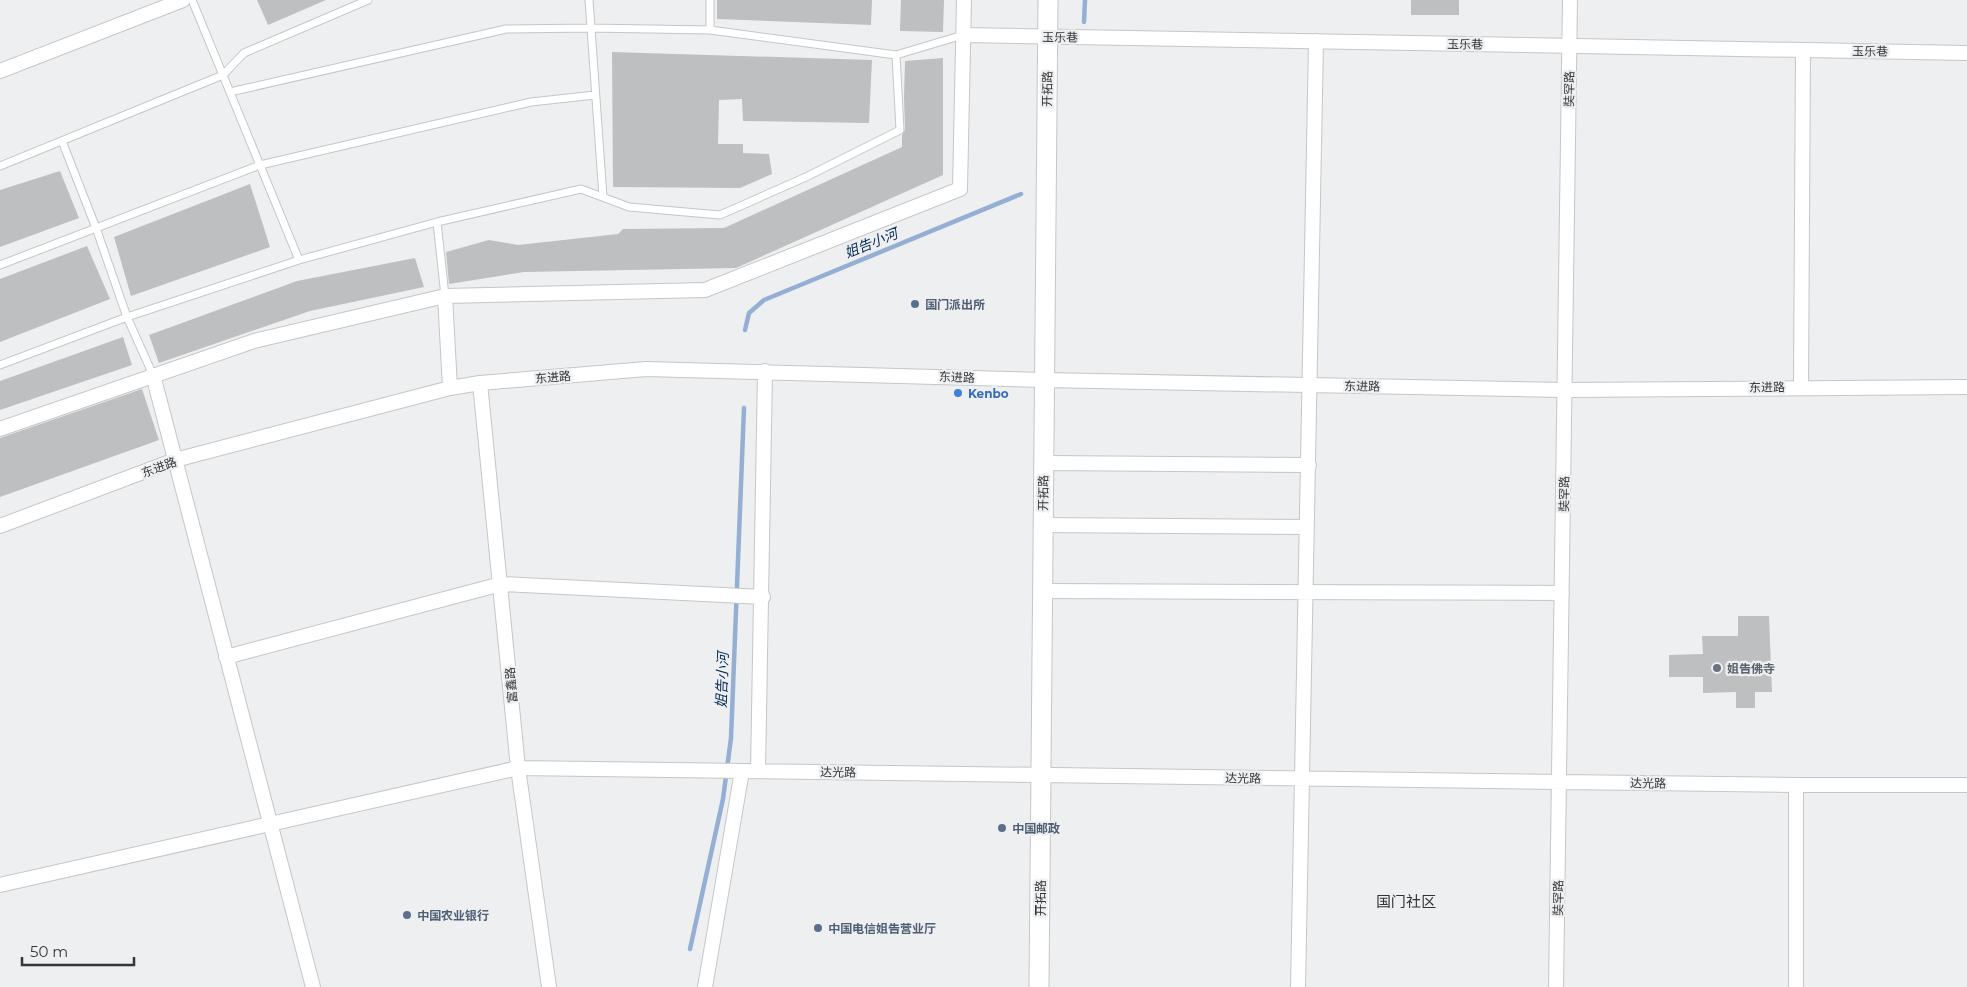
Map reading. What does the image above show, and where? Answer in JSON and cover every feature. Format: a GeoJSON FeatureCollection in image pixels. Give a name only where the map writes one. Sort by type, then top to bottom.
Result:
{"type":"FeatureCollection","features":[{"type":"Feature","properties":{"kind":"street"},"geometry":{"type":"LineString","coordinates":[[0,70],[183,0]]}},
{"type":"Feature","properties":{"kind":"street"},"geometry":{"type":"LineString","coordinates":[[0,429],[254,341],[445,296],[705,290],[960,188],[964,0]]}},
{"type":"Feature","properties":{"kind":"street","name":"开拓路"},"geometry":{"type":"LineString","coordinates":[[1039,987],[1048,0]]}},
{"type":"Feature","properties":{"kind":"street","name":"奘罕路"},"geometry":{"type":"LineString","coordinates":[[1556,987],[1570,0]]}},
{"type":"Feature","properties":{"kind":"street","name":"玉乐巷"},"geometry":{"type":"LineString","coordinates":[[964,35],[1967,52]]}},
{"type":"Feature","properties":{"kind":"street"},"geometry":{"type":"LineString","coordinates":[[1298,987],[1316,41]]}},
{"type":"Feature","properties":{"kind":"street"},"geometry":{"type":"LineString","coordinates":[[1801,387],[1803,50]]}},
{"type":"Feature","properties":{"kind":"street"},"geometry":{"type":"LineString","coordinates":[[445,296],[450,388]]}},
{"type":"Feature","properties":{"kind":"street","name":"东进路"},"geometry":{"type":"LineString","coordinates":[[0,526],[175,460],[450,388],[480,382],[646,369],[1044,380],[1565,390],[1967,387]]}},
{"type":"Feature","properties":{"kind":"street"},"geometry":{"type":"LineString","coordinates":[[758,771],[765,371]]}},
{"type":"Feature","properties":{"kind":"street"},"geometry":{"type":"LineString","coordinates":[[153,375],[313,987]]}},
{"type":"Feature","properties":{"kind":"street","name":"富鑫路"},"geometry":{"type":"LineString","coordinates":[[480,382],[502,584],[518,768],[549,987]]}},
{"type":"Feature","properties":{"kind":"street"},"geometry":{"type":"LineString","coordinates":[[1044,462],[1309,465]]}},
{"type":"Feature","properties":{"kind":"street"},"geometry":{"type":"LineString","coordinates":[[1043,525],[1307,527]]}},
{"type":"Feature","properties":{"kind":"street"},"geometry":{"type":"LineString","coordinates":[[226,657],[502,584],[762,597]]}},
{"type":"Feature","properties":{"kind":"street"},"geometry":{"type":"LineString","coordinates":[[1042,591],[1562,593]]}},
{"type":"Feature","properties":{"kind":"street","name":"达光路"},"geometry":{"type":"LineString","coordinates":[[0,886],[518,768],[1796,785],[1967,785]]}},
{"type":"Feature","properties":{"kind":"street"},"geometry":{"type":"LineString","coordinates":[[706,987],[740,771]]}},
{"type":"Feature","properties":{"kind":"street"},"geometry":{"type":"LineString","coordinates":[[1796,785],[1796,987]]}},
{"type":"Feature","properties":{"kind":"lane"},"geometry":{"type":"LineString","coordinates":[[192,0],[300,260]]}},
{"type":"Feature","properties":{"kind":"lane"},"geometry":{"type":"LineString","coordinates":[[0,166],[223,74],[244,53],[368,0]]}},
{"type":"Feature","properties":{"kind":"lane"},"geometry":{"type":"LineString","coordinates":[[589,0],[603,197]]}},
{"type":"Feature","properties":{"kind":"lane"},"geometry":{"type":"LineString","coordinates":[[710,0],[710,30]]}},
{"type":"Feature","properties":{"kind":"lane"},"geometry":{"type":"LineString","coordinates":[[230,92],[506,29],[710,30],[896,55],[964,35]]}},
{"type":"Feature","properties":{"kind":"lane"},"geometry":{"type":"LineString","coordinates":[[0,365],[127,317],[300,260],[437,222],[581,189],[629,207],[720,216],[806,177],[900,130],[896,55]]}},
{"type":"Feature","properties":{"kind":"lane"},"geometry":{"type":"LineString","coordinates":[[0,265],[260,165],[531,102],[595,95]]}},
{"type":"Feature","properties":{"kind":"lane"},"geometry":{"type":"LineString","coordinates":[[62,141],[96,228],[127,317],[153,375]]}},
{"type":"Feature","properties":{"kind":"lane"},"geometry":{"type":"LineString","coordinates":[[437,222],[445,296]]}},
{"type":"Feature","properties":{"kind":"building"},"geometry":{"type":"Polygon","coordinates":[[[257,0],[326,0],[268,25],[257,0]]]}},
{"type":"Feature","properties":{"kind":"building"},"geometry":{"type":"Polygon","coordinates":[[[717,0],[872,0],[871,25],[717,19],[717,0]]]}},
{"type":"Feature","properties":{"kind":"building"},"geometry":{"type":"Polygon","coordinates":[[[901,0],[944,0],[943,32],[900,31],[901,0]]]}},
{"type":"Feature","properties":{"kind":"building"},"geometry":{"type":"Polygon","coordinates":[[[1411,0],[1459,0],[1459,15],[1411,15],[1411,0]]]}},
{"type":"Feature","properties":{"kind":"building"},"geometry":{"type":"Polygon","coordinates":[[[612,52],[872,60],[869,123],[743,121],[742,99],[719,100],[718,144],[743,144],[743,153],[769,154],[772,174],[740,188],[613,187],[612,52]]]}},
{"type":"Feature","properties":{"kind":"building"},"geometry":{"type":"Polygon","coordinates":[[[943,58],[943,175],[736,268],[524,272],[449,284],[446,252],[489,240],[518,245],[618,234],[623,229],[724,228],[902,147],[902,135],[905,130],[905,61],[943,58]]]}},
{"type":"Feature","properties":{"kind":"building"},"geometry":{"type":"Polygon","coordinates":[[[60,171],[79,218],[0,247],[0,190],[60,171]]]}},
{"type":"Feature","properties":{"kind":"building"},"geometry":{"type":"Polygon","coordinates":[[[250,184],[270,247],[131,296],[114,237],[250,184]]]}},
{"type":"Feature","properties":{"kind":"building"},"geometry":{"type":"Polygon","coordinates":[[[87,246],[110,299],[0,342],[0,279],[87,246]]]}},
{"type":"Feature","properties":{"kind":"building"},"geometry":{"type":"Polygon","coordinates":[[[415,258],[424,287],[310,311],[159,363],[149,335],[297,281],[415,258]]]}},
{"type":"Feature","properties":{"kind":"building"},"geometry":{"type":"Polygon","coordinates":[[[123,337],[132,365],[0,410],[0,381],[123,337]]]}},
{"type":"Feature","properties":{"kind":"building"},"geometry":{"type":"Polygon","coordinates":[[[142,389],[159,440],[0,497],[0,438],[142,389]]]}},
{"type":"Feature","properties":{"kind":"building"},"geometry":{"type":"Polygon","coordinates":[[[1738,616],[1769,616],[1772,692],[1755,692],[1755,708],[1736,708],[1736,692],[1703,693],[1703,677],[1669,677],[1669,655],[1703,654],[1702,636],[1738,636],[1738,616]]]}},
{"type":"Feature","properties":{"kind":"waterway","name":"姐告小河"},"geometry":{"type":"LineString","coordinates":[[1084,22],[1085,0]]}},
{"type":"Feature","properties":{"kind":"waterway","name":"姐告小河"},"geometry":{"type":"LineString","coordinates":[[745,330],[749,313],[764,300],[1021,194]]}},
{"type":"Feature","properties":{"kind":"waterway","name":"姐告小河"},"geometry":{"type":"LineString","coordinates":[[690,949],[723,799],[731,738],[744,408]]}},
{"type":"Feature","properties":{"kind":"place","name":"国门派出所"},"geometry":{"type":"Point","coordinates":[915,304]}},
{"type":"Feature","properties":{"kind":"place","name":"Kenbo"},"geometry":{"type":"Point","coordinates":[958,393]}},
{"type":"Feature","properties":{"kind":"place","name":"姐告佛寺"},"geometry":{"type":"Point","coordinates":[1717,668]}},
{"type":"Feature","properties":{"kind":"place","name":"中国邮政"},"geometry":{"type":"Point","coordinates":[1002,828]}},
{"type":"Feature","properties":{"kind":"place","name":"中国农业银行"},"geometry":{"type":"Point","coordinates":[407,915]}},
{"type":"Feature","properties":{"kind":"place","name":"中国电信姐告营业厅"},"geometry":{"type":"Point","coordinates":[818,928]}},
{"type":"Feature","properties":{"kind":"district","name":"国门社区"},"geometry":{"type":"Point","coordinates":[1406,901]}}]}
